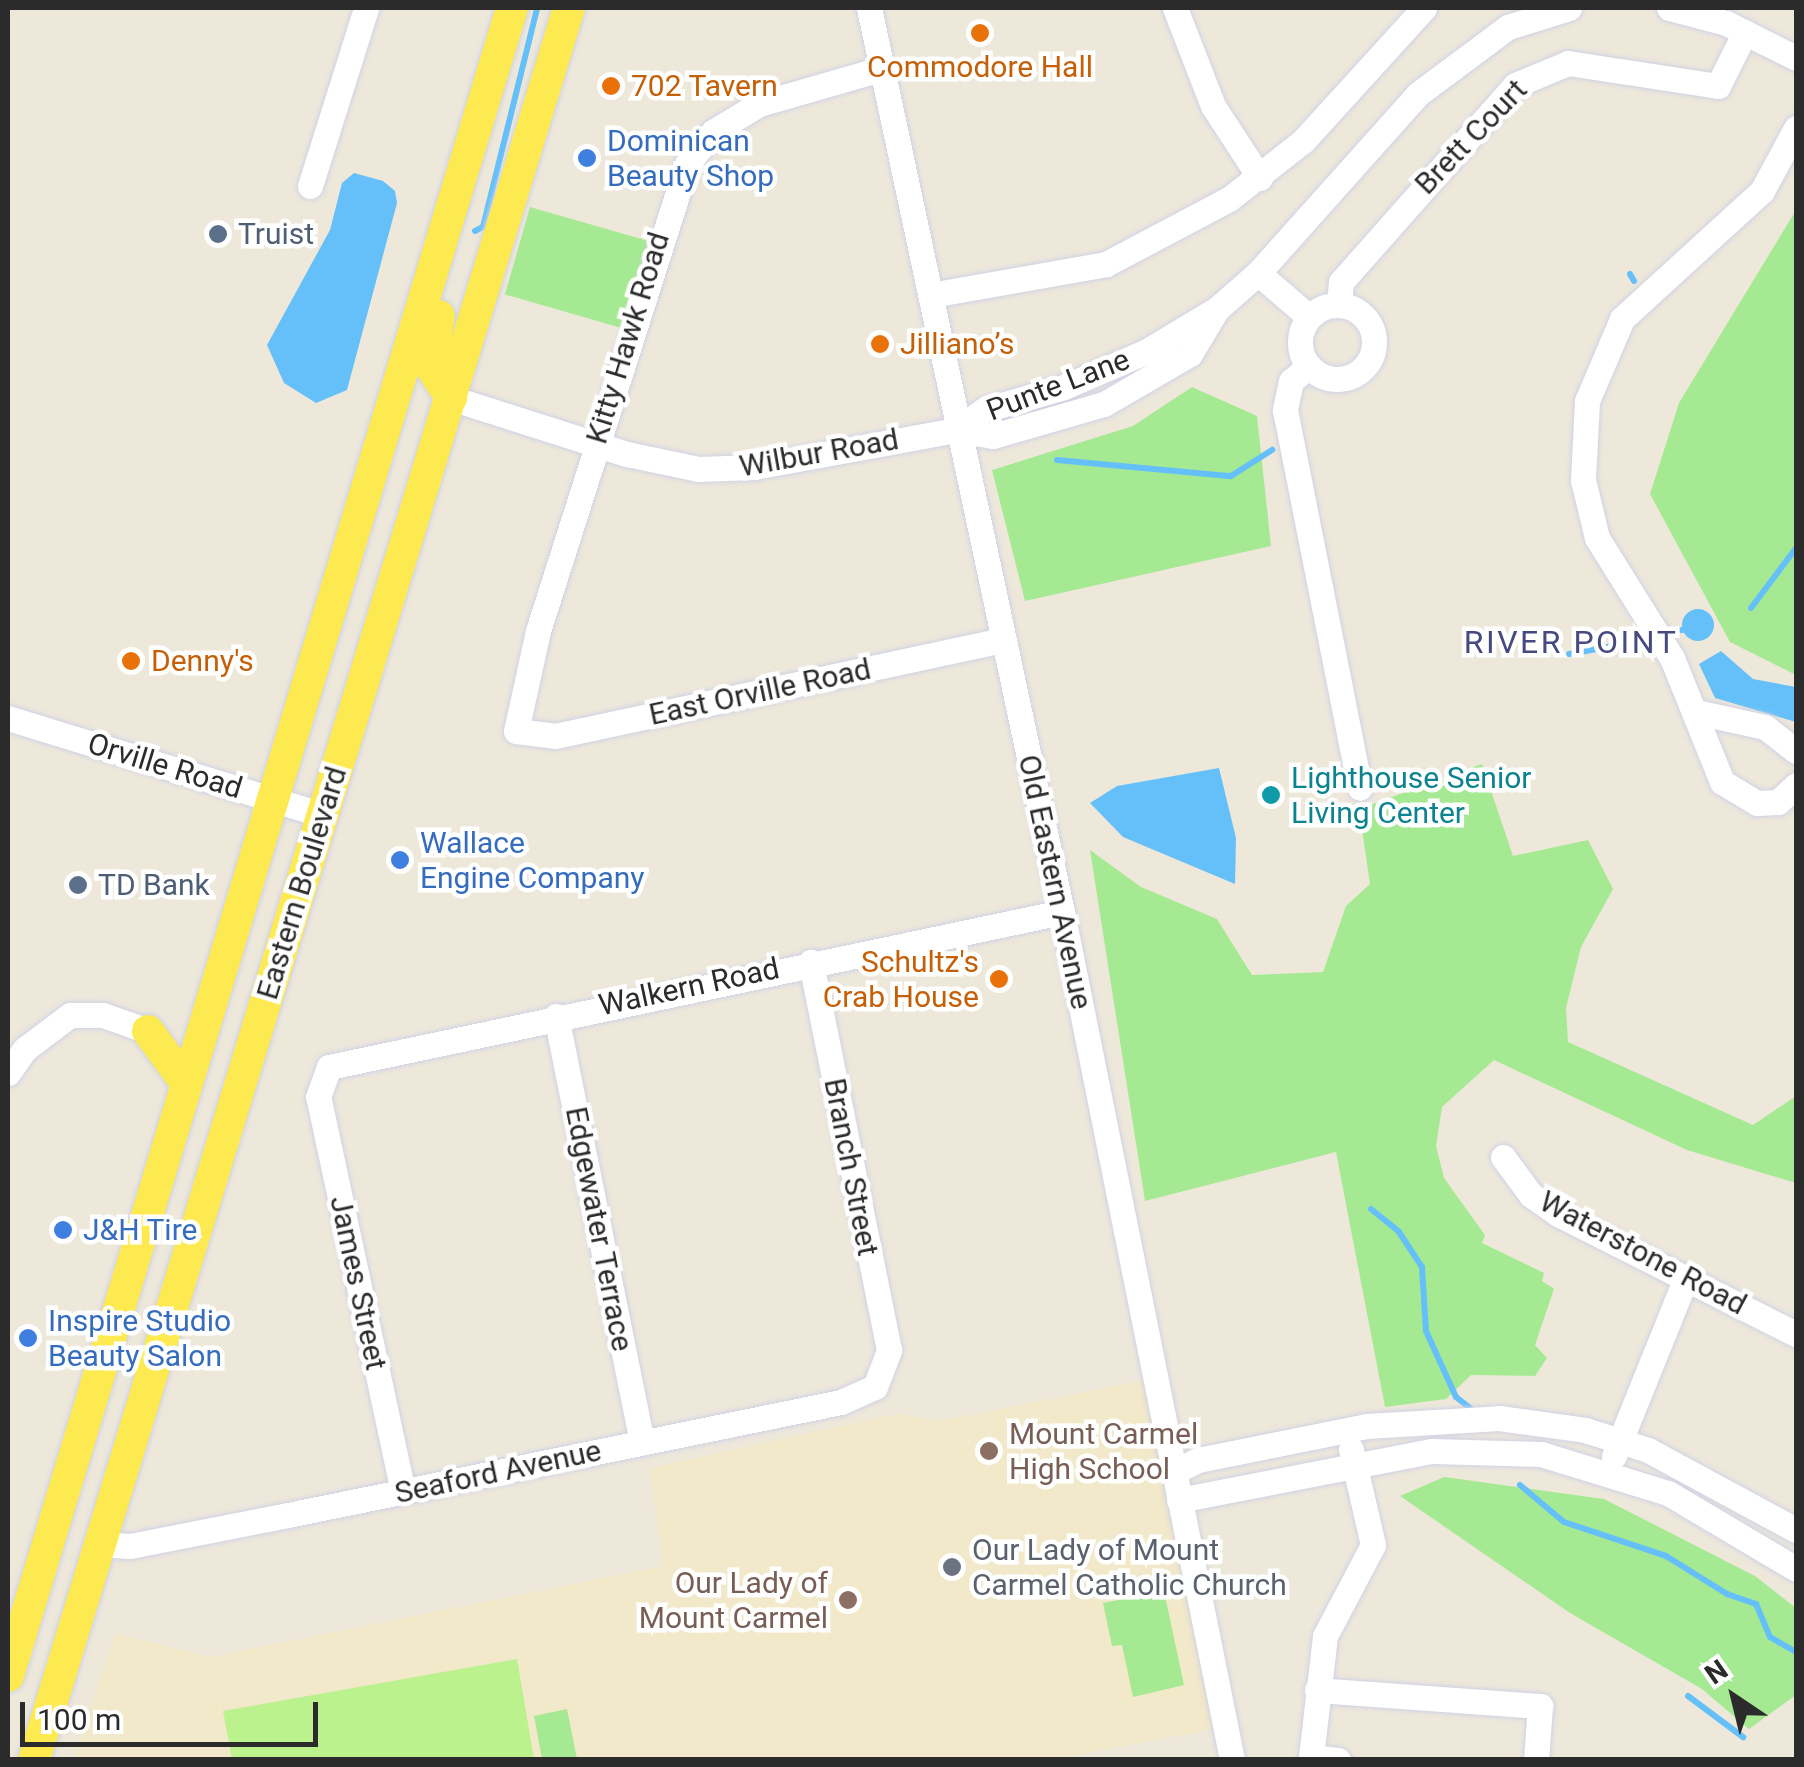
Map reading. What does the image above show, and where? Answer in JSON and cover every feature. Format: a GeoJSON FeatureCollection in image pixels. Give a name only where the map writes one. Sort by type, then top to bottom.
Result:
{"type":"FeatureCollection","features":[{"type":"Feature","properties":{"kind":"main road","name":"Eastern Boulevard"},"geometry":{"type":"LineString","coordinates":[[8,1676],[184,1082],[512,8]]}},
{"type":"Feature","properties":{"kind":"main road","name":"Eastern Boulevard"},"geometry":{"type":"LineString","coordinates":[[34,1760],[569,8]]}},
{"type":"Feature","properties":{"kind":"main road"},"geometry":{"type":"LineString","coordinates":[[451,398],[433,379],[430,358],[459,242],[458,189]]}},
{"type":"Feature","properties":{"kind":"main road"},"geometry":{"type":"LineString","coordinates":[[148,1031],[184,1032],[204,1018]]}},
{"type":"Feature","properties":{"kind":"main road"},"geometry":{"type":"LineString","coordinates":[[148,1031],[184,1082]]}},
{"type":"Feature","properties":{"kind":"street"},"geometry":{"type":"LineString","coordinates":[[310,186],[366,8]]}},
{"type":"Feature","properties":{"kind":"street","name":"Old Eastern Avenue"},"geometry":{"type":"LineString","coordinates":[[869,8],[932,295],[956,430],[1062,912],[1232,1760]]}},
{"type":"Feature","properties":{"kind":"street"},"geometry":{"type":"LineString","coordinates":[[1175,8],[1213,106],[1260,178]]}},
{"type":"Feature","properties":{"kind":"street"},"geometry":{"type":"LineString","coordinates":[[932,295],[1106,264],[1260,178],[1303,141],[1424,8]]}},
{"type":"Feature","properties":{"kind":"street","name":"Punte Lane"},"geometry":{"type":"LineString","coordinates":[[956,430],[992,436],[1104,404],[1190,354],[1217,310],[1258,274],[1418,94],[1508,27],[1569,8]]}},
{"type":"Feature","properties":{"kind":"street"},"geometry":{"type":"LineString","coordinates":[[1669,8],[1745,32],[1796,58]]}},
{"type":"Feature","properties":{"kind":"street","name":"Brett Court"},"geometry":{"type":"LineString","coordinates":[[1339,304],[1341,282],[1515,85],[1568,63],[1718,86],[1745,32]]}},
{"type":"Feature","properties":{"kind":"street","name":"Kitty Hawk Road"},"geometry":{"type":"LineString","coordinates":[[516,732],[525,676],[594,445],[672,196],[697,147],[774,96],[884,68]]}},
{"type":"Feature","properties":{"kind":"street"},"geometry":{"type":"LineString","coordinates":[[1796,128],[1762,191],[1622,319],[1588,401],[1582,480],[1597,538],[1672,658],[1730,792],[1757,804],[1778,802],[1796,784]]}},
{"type":"Feature","properties":{"kind":"street"},"geometry":{"type":"LineString","coordinates":[[1258,274],[1308,317]]}},
{"type":"Feature","properties":{"kind":"street"},"geometry":{"type":"LineString","coordinates":[[1339,304],[1364,316],[1372,328],[1372,355],[1354,375],[1340,379],[1309,366],[1300,348],[1308,317],[1339,304]]}},
{"type":"Feature","properties":{"kind":"street"},"geometry":{"type":"LineString","coordinates":[[1309,366],[1291,380],[1285,410],[1360,788]]}},
{"type":"Feature","properties":{"kind":"street","name":"Wilbur Road"},"geometry":{"type":"LineString","coordinates":[[451,398],[594,445],[726,470],[956,430]]}},
{"type":"Feature","properties":{"kind":"street","name":"East Orville Road"},"geometry":{"type":"LineString","coordinates":[[516,732],[555,736],[1004,640]]}},
{"type":"Feature","properties":{"kind":"street"},"geometry":{"type":"LineString","coordinates":[[1696,712],[1765,727],[1796,751]]}},
{"type":"Feature","properties":{"kind":"street","name":"Orville Road"},"geometry":{"type":"LineString","coordinates":[[8,718],[323,816]]}},
{"type":"Feature","properties":{"kind":"street","name":"Walkern Road"},"geometry":{"type":"LineString","coordinates":[[322,1074],[342,1060],[1062,912]]}},
{"type":"Feature","properties":{"kind":"street","name":"Branch Street"},"geometry":{"type":"LineString","coordinates":[[812,962],[888,1350],[885,1372]]}},
{"type":"Feature","properties":{"kind":"street"},"geometry":{"type":"LineString","coordinates":[[8,1073],[25,1048],[70,1015],[103,1016],[148,1031]]}},
{"type":"Feature","properties":{"kind":"street","name":"Edgewater Terrace"},"geometry":{"type":"LineString","coordinates":[[556,1016],[642,1442]]}},
{"type":"Feature","properties":{"kind":"street","name":"James Street"},"geometry":{"type":"LineString","coordinates":[[322,1074],[321,1114],[404,1492]]}},
{"type":"Feature","properties":{"kind":"street","name":"Waterstone Road"},"geometry":{"type":"LineString","coordinates":[[1503,1157],[1532,1196],[1558,1214],[1796,1334]]}},
{"type":"Feature","properties":{"kind":"street"},"geometry":{"type":"LineString","coordinates":[[1610,1472],[1618,1440],[1685,1280]]}},
{"type":"Feature","properties":{"kind":"street","name":"Seaford Avenue"},"geometry":{"type":"LineString","coordinates":[[100,1544],[130,1546],[856,1398],[885,1372]]}},
{"type":"Feature","properties":{"kind":"street"},"geometry":{"type":"LineString","coordinates":[[1174,1472],[1198,1460],[1346,1431],[1466,1415],[1618,1440],[1701,1474],[1796,1533],[1789,1564],[1668,1494],[1610,1472],[1541,1454],[1480,1447],[1354,1464],[1179,1500]]}},
{"type":"Feature","properties":{"kind":"street"},"geometry":{"type":"LineString","coordinates":[[1338,1760],[1310,1756],[1317,1690],[1332,1617],[1373,1545],[1346,1431]]}},
{"type":"Feature","properties":{"kind":"street"},"geometry":{"type":"LineString","coordinates":[[1317,1690],[1540,1706],[1536,1760]]}},
{"type":"Feature","properties":{"kind":"shaded area","name":"Our Lady of Mount Carmel"},"geometry":{"type":"Polygon","coordinates":[[[1155,1378],[1225,1727],[1050,1760],[74,1760],[115,1633],[210,1657],[663,1566],[650,1468],[897,1414],[941,1421],[1155,1378]]]}},
{"type":"Feature","properties":{"kind":"green space"},"geometry":{"type":"Polygon","coordinates":[[[530,207],[649,241],[624,329],[505,294],[530,207]]]}},
{"type":"Feature","properties":{"kind":"green space"},"geometry":{"type":"Polygon","coordinates":[[[1796,210],[1796,675],[1730,642],[1650,494],[1679,403],[1796,210]]]}},
{"type":"Feature","properties":{"kind":"green space"},"geometry":{"type":"Polygon","coordinates":[[[1192,387],[1257,416],[1271,546],[1025,601],[992,470],[1133,426],[1192,387]]]}},
{"type":"Feature","properties":{"kind":"green space"},"geometry":{"type":"Polygon","coordinates":[[[1482,764],[1513,856],[1588,840],[1613,889],[1581,947],[1566,1008],[1568,1042],[1753,1125],[1796,1096],[1796,1183],[1687,1150],[1494,1060],[1442,1107],[1436,1146],[1444,1178],[1485,1235],[1482,1243],[1544,1273],[1542,1281],[1554,1289],[1535,1345],[1547,1358],[1535,1376],[1471,1375],[1446,1399],[1385,1407],[1336,1152],[1145,1201],[1090,850],[1141,887],[1217,919],[1252,975],[1323,972],[1346,906],[1370,884],[1359,809],[1482,764]]]}},
{"type":"Feature","properties":{"kind":"green space"},"geometry":{"type":"Polygon","coordinates":[[[1444,1477],[1604,1499],[1755,1576],[1796,1608],[1796,1695],[1749,1729],[1702,1689],[1570,1613],[1400,1496],[1444,1477]]]}},
{"type":"Feature","properties":{"kind":"green space"},"geometry":{"type":"Polygon","coordinates":[[[1164,1591],[1184,1685],[1133,1697],[1122,1645],[1112,1646],[1103,1603],[1164,1591]]]}},
{"type":"Feature","properties":{"kind":"green space"},"geometry":{"type":"Polygon","coordinates":[[[517,1659],[534,1759],[232,1759],[223,1711],[517,1659]]]}},
{"type":"Feature","properties":{"kind":"green space"},"geometry":{"type":"Polygon","coordinates":[[[567,1709],[577,1759],[542,1759],[534,1716],[567,1709]]]}},
{"type":"Feature","properties":{"kind":"water"},"geometry":{"type":"Polygon","coordinates":[[[354,173],[383,181],[395,191],[397,203],[347,390],[316,403],[284,383],[267,345],[330,230],[342,183],[354,173]]]}},
{"type":"Feature","properties":{"kind":"water"},"geometry":{"type":"Polygon","coordinates":[[[1698,609],[1709,614],[1714,625],[1709,636],[1698,641],[1687,636],[1682,625],[1687,614],[1698,609]]]}},
{"type":"Feature","properties":{"kind":"water"},"geometry":{"type":"Polygon","coordinates":[[[1721,651],[1753,679],[1796,687],[1796,722],[1715,698],[1699,664],[1721,651]]]}},
{"type":"Feature","properties":{"kind":"water"},"geometry":{"type":"Polygon","coordinates":[[[1219,768],[1236,838],[1235,884],[1123,837],[1090,803],[1117,786],[1219,768]]]}},
{"type":"Feature","properties":{"kind":"waterway"},"geometry":{"type":"LineString","coordinates":[[475,231],[483,227],[537,8]]}},
{"type":"Feature","properties":{"kind":"waterway"},"geometry":{"type":"LineString","coordinates":[[1630,274],[1634,281]]}},
{"type":"Feature","properties":{"kind":"waterway"},"geometry":{"type":"LineString","coordinates":[[1057,460],[1231,476],[1272,450]]}},
{"type":"Feature","properties":{"kind":"waterway"},"geometry":{"type":"LineString","coordinates":[[1751,608],[1796,548]]}},
{"type":"Feature","properties":{"kind":"waterway"},"geometry":{"type":"LineString","coordinates":[[1569,654],[1630,643]]}},
{"type":"Feature","properties":{"kind":"waterway"},"geometry":{"type":"LineString","coordinates":[[1371,1209],[1399,1232],[1422,1267],[1426,1331],[1456,1397],[1470,1408]]}},
{"type":"Feature","properties":{"kind":"waterway"},"geometry":{"type":"LineString","coordinates":[[1520,1485],[1564,1522],[1666,1556],[1727,1594],[1756,1604],[1770,1637],[1796,1652]]}},
{"type":"Feature","properties":{"kind":"waterway"},"geometry":{"type":"LineString","coordinates":[[1688,1696],[1743,1737]]}},
{"type":"Feature","properties":{"kind":"place","name":"Commodore Hall"},"geometry":{"type":"Point","coordinates":[980,33]}},
{"type":"Feature","properties":{"kind":"place","name":"702 Tavern"},"geometry":{"type":"Point","coordinates":[611,86]}},
{"type":"Feature","properties":{"kind":"place","name":"Dominican Beauty Shop"},"geometry":{"type":"Point","coordinates":[587,158]}},
{"type":"Feature","properties":{"kind":"place","name":"Truist"},"geometry":{"type":"Point","coordinates":[218,234]}},
{"type":"Feature","properties":{"kind":"place","name":"Jilliano’s"},"geometry":{"type":"Point","coordinates":[880,344]}},
{"type":"Feature","properties":{"kind":"place","name":"Denny's"},"geometry":{"type":"Point","coordinates":[131,661]}},
{"type":"Feature","properties":{"kind":"place","name":"Lighthouse Senior Living Center"},"geometry":{"type":"Point","coordinates":[1271,795]}},
{"type":"Feature","properties":{"kind":"place","name":"Wallace Engine Company"},"geometry":{"type":"Point","coordinates":[400,860]}},
{"type":"Feature","properties":{"kind":"place","name":"TD Bank"},"geometry":{"type":"Point","coordinates":[78,885]}},
{"type":"Feature","properties":{"kind":"place","name":"Schultz's Crab House"},"geometry":{"type":"Point","coordinates":[999,979]}},
{"type":"Feature","properties":{"kind":"place","name":"J&H Tire"},"geometry":{"type":"Point","coordinates":[63,1230]}},
{"type":"Feature","properties":{"kind":"place","name":"Inspire Studio Beauty Salon"},"geometry":{"type":"Point","coordinates":[28,1338]}},
{"type":"Feature","properties":{"kind":"place","name":"Mount Carmel High School"},"geometry":{"type":"Point","coordinates":[989,1451]}},
{"type":"Feature","properties":{"kind":"place","name":"Our Lady of Mount Carmel Catholic Church"},"geometry":{"type":"Point","coordinates":[952,1567]}},
{"type":"Feature","properties":{"kind":"place","name":"Our Lady of Mount Carmel"},"geometry":{"type":"Point","coordinates":[848,1600]}},
{"type":"Feature","properties":{"kind":"district","name":"RIVER POINT"},"geometry":{"type":"Point","coordinates":[1571,642]}}]}
